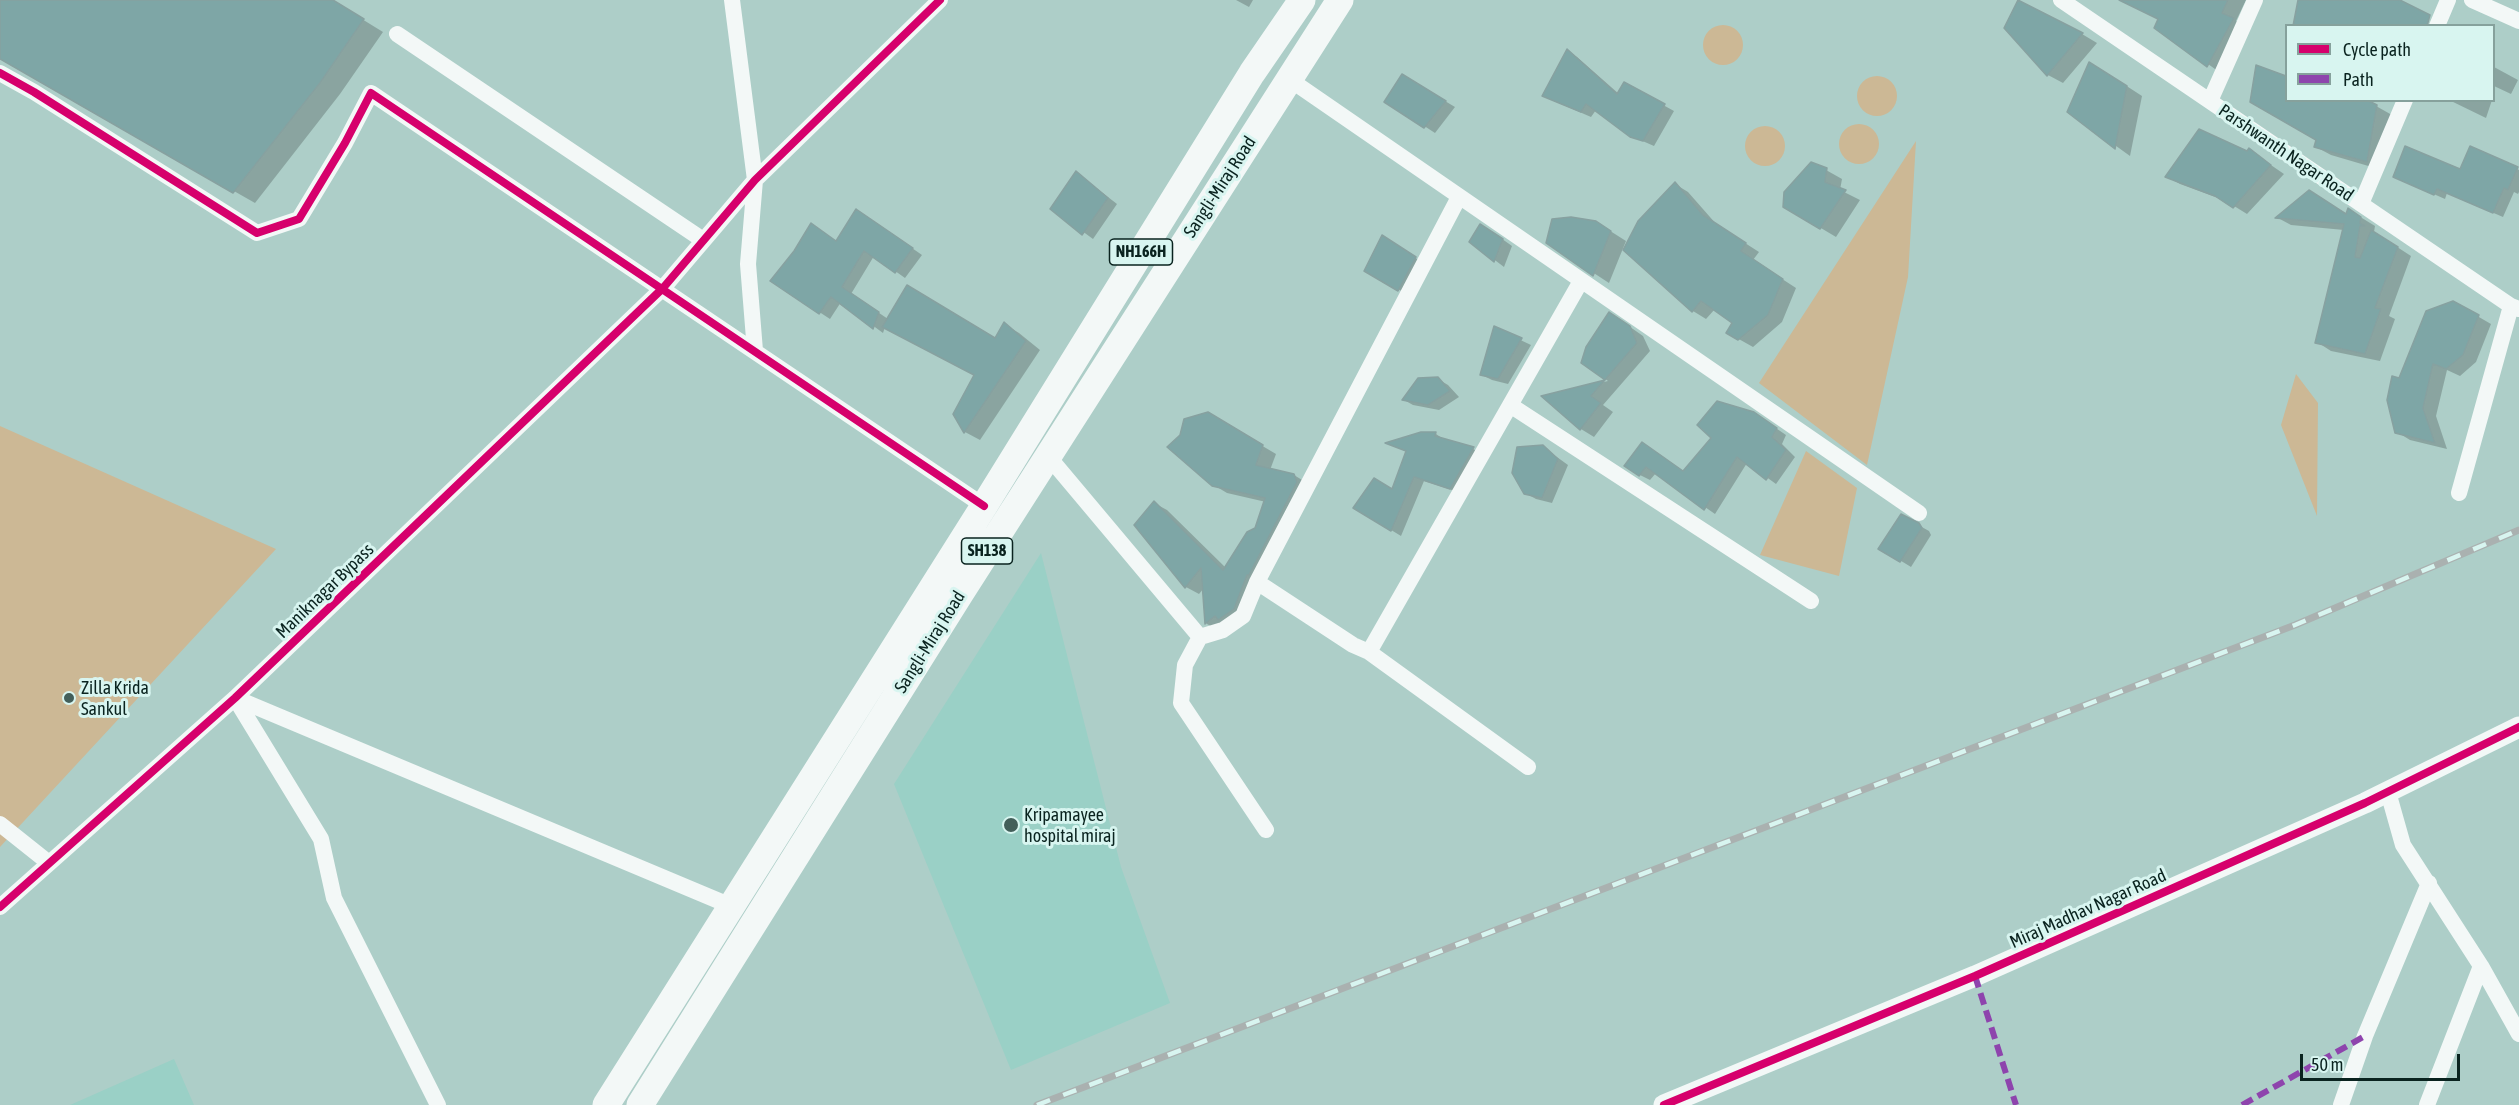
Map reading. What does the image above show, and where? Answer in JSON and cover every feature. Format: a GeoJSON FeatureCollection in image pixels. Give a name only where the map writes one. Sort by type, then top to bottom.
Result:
{"type":"FeatureCollection","features":[{"type":"Feature","properties":{"kind":"highway","name":"Sangli-Miraj Road"},"geometry":{"type":"LineString","coordinates":[[606,1105],[984,506],[1252,73],[1302,0]]}},
{"type":"Feature","properties":{"kind":"highway","name":"Sangli-Miraj Road"},"geometry":{"type":"LineString","coordinates":[[640,1105],[1048,456],[1340,0]]}},
{"type":"Feature","properties":{"kind":"street"},"geometry":{"type":"LineString","coordinates":[[732,0],[755,180],[748,264],[756,351]]}},
{"type":"Feature","properties":{"kind":"street"},"geometry":{"type":"LineString","coordinates":[[397,34],[702,240],[755,180],[940,0]]}},
{"type":"Feature","properties":{"kind":"street","name":"Parshwanth Nagar Road"},"geometry":{"type":"LineString","coordinates":[[2061,0],[2515,308]]}},
{"type":"Feature","properties":{"kind":"street"},"geometry":{"type":"LineString","coordinates":[[2210,101],[2255,0]]}},
{"type":"Feature","properties":{"kind":"street"},"geometry":{"type":"LineString","coordinates":[[2438,24],[2448,0]]}},
{"type":"Feature","properties":{"kind":"street"},"geometry":{"type":"LineString","coordinates":[[2472,0],[2519,21]]}},
{"type":"Feature","properties":{"kind":"street"},"geometry":{"type":"LineString","coordinates":[[0,73],[34,92],[257,233],[299,219],[345,143],[371,93],[984,506]]}},
{"type":"Feature","properties":{"kind":"street"},"geometry":{"type":"LineString","coordinates":[[1289,79],[1919,513]]}},
{"type":"Feature","properties":{"kind":"street"},"geometry":{"type":"LineString","coordinates":[[2361,204],[2404,102]]}},
{"type":"Feature","properties":{"kind":"street"},"geometry":{"type":"LineString","coordinates":[[1266,830],[1181,703],[1185,664],[1200,637],[1223,630],[1243,616],[1257,582],[1460,197]]}},
{"type":"Feature","properties":{"kind":"street","name":"Maniknagar Bypass"},"geometry":{"type":"LineString","coordinates":[[0,907],[234,698],[663,288],[702,240]]}},
{"type":"Feature","properties":{"kind":"street"},"geometry":{"type":"LineString","coordinates":[[1369,652],[1581,281]]}},
{"type":"Feature","properties":{"kind":"street"},"geometry":{"type":"LineString","coordinates":[[2459,493],[2515,308]]}},
{"type":"Feature","properties":{"kind":"street"},"geometry":{"type":"LineString","coordinates":[[1510,405],[1811,601]]}},
{"type":"Feature","properties":{"kind":"street"},"geometry":{"type":"LineString","coordinates":[[1048,456],[1200,637]]}},
{"type":"Feature","properties":{"kind":"street"},"geometry":{"type":"LineString","coordinates":[[1257,582],[1353,645],[1369,652],[1528,767]]}},
{"type":"Feature","properties":{"kind":"street"},"geometry":{"type":"LineString","coordinates":[[234,698],[731,906]]}},
{"type":"Feature","properties":{"kind":"street"},"geometry":{"type":"LineString","coordinates":[[234,698],[321,839],[334,898],[438,1105]]}},
{"type":"Feature","properties":{"kind":"street","name":"Miraj Madhav Nagar Road"},"geometry":{"type":"LineString","coordinates":[[1664,1105],[1975,976],[2388,792],[2519,727]]}},
{"type":"Feature","properties":{"kind":"street"},"geometry":{"type":"LineString","coordinates":[[2388,792],[2403,845],[2481,966],[2519,1034]]}},
{"type":"Feature","properties":{"kind":"street"},"geometry":{"type":"LineString","coordinates":[[0,824],[49,863]]}},
{"type":"Feature","properties":{"kind":"street"},"geometry":{"type":"LineString","coordinates":[[2341,1105],[2365,1036],[2429,883]]}},
{"type":"Feature","properties":{"kind":"street"},"geometry":{"type":"LineString","coordinates":[[2427,1105],[2481,966]]}},
{"type":"Feature","properties":{"kind":"shaded area"},"geometry":{"type":"Polygon","coordinates":[[[1723,25],[1731,26],[1737,31],[1742,37],[1742,53],[1737,59],[1731,64],[1723,65],[1715,64],[1709,59],[1704,53],[1703,45],[1704,37],[1709,31],[1715,26],[1723,25]]]}},
{"type":"Feature","properties":{"kind":"shaded area"},"geometry":{"type":"Polygon","coordinates":[[[1877,76],[1885,77],[1891,82],[1896,88],[1896,104],[1891,110],[1885,115],[1877,116],[1869,115],[1863,110],[1858,104],[1857,96],[1858,88],[1863,82],[1869,77],[1877,76]]]}},
{"type":"Feature","properties":{"kind":"shaded area"},"geometry":{"type":"Polygon","coordinates":[[[1859,124],[1867,125],[1873,130],[1878,136],[1878,152],[1873,158],[1867,163],[1859,164],[1851,163],[1845,158],[1840,152],[1839,144],[1840,136],[1845,130],[1851,125],[1859,124]]]}},
{"type":"Feature","properties":{"kind":"shaded area"},"geometry":{"type":"Polygon","coordinates":[[[1765,126],[1779,132],[1785,146],[1779,160],[1765,166],[1751,160],[1745,146],[1751,132],[1765,126]]]}},
{"type":"Feature","properties":{"kind":"shaded area"},"geometry":{"type":"Polygon","coordinates":[[[1916,141],[1908,277],[1867,465],[1759,383],[1916,141]]]}},
{"type":"Feature","properties":{"kind":"shaded area"},"geometry":{"type":"Polygon","coordinates":[[[2296,374],[2318,403],[2317,516],[2281,425],[2296,374]]]}},
{"type":"Feature","properties":{"kind":"shaded area","name":"Zilla Krida Sankul"},"geometry":{"type":"Polygon","coordinates":[[[0,426],[276,549],[0,847],[0,426]]]}},
{"type":"Feature","properties":{"kind":"shaded area"},"geometry":{"type":"Polygon","coordinates":[[[1806,451],[1857,488],[1839,576],[1760,555],[1806,451]]]}},
{"type":"Feature","properties":{"kind":"shaded area","name":"Kripamayee hospital miraj"},"geometry":{"type":"Polygon","coordinates":[[[1041,553],[1121,867],[1170,1003],[1011,1070],[894,784],[1041,553]]]}},
{"type":"Feature","properties":{"kind":"shaded area"},"geometry":{"type":"Polygon","coordinates":[[[174,1059],[194,1105],[70,1105],[174,1059]]]}},
{"type":"Feature","properties":{"kind":"building"},"geometry":{"type":"Polygon","coordinates":[[[0,0],[333,0],[364,19],[320,83],[233,193],[0,59],[0,0]]]}},
{"type":"Feature","properties":{"kind":"building"},"geometry":{"type":"Polygon","coordinates":[[[2018,0],[2083,33],[2047,76],[2004,28],[2018,0]]]}},
{"type":"Feature","properties":{"kind":"building"},"geometry":{"type":"Polygon","coordinates":[[[2119,0],[2228,0],[2222,13],[2234,18],[2207,67],[2154,28],[2158,19],[2119,0]]]}},
{"type":"Feature","properties":{"kind":"building"},"geometry":{"type":"Polygon","coordinates":[[[2298,0],[2400,0],[2430,15],[2428,24],[2293,24],[2298,0]]]}},
{"type":"Feature","properties":{"kind":"building"},"geometry":{"type":"Polygon","coordinates":[[[1567,49],[1617,94],[1624,82],[1665,104],[1643,141],[1630,137],[1586,104],[1581,112],[1542,96],[1567,49]]]}},
{"type":"Feature","properties":{"kind":"building"},"geometry":{"type":"Polygon","coordinates":[[[2089,62],[2127,86],[2115,149],[2067,112],[2089,62]]]}},
{"type":"Feature","properties":{"kind":"building"},"geometry":{"type":"Polygon","coordinates":[[[2256,65],[2285,76],[2285,102],[2371,102],[2377,105],[2367,162],[2314,147],[2316,140],[2250,102],[2256,65]]]}},
{"type":"Feature","properties":{"kind":"building"},"geometry":{"type":"Polygon","coordinates":[[[1402,74],[1446,101],[1424,128],[1384,102],[1402,74]]]}},
{"type":"Feature","properties":{"kind":"building"},"geometry":{"type":"Polygon","coordinates":[[[2199,129],[2247,151],[2249,148],[2271,165],[2233,208],[2215,196],[2165,177],[2199,129]]]}},
{"type":"Feature","properties":{"kind":"building"},"geometry":{"type":"Polygon","coordinates":[[[2405,146],[2460,169],[2470,146],[2518,167],[2508,190],[2504,188],[2493,213],[2437,189],[2434,195],[2393,177],[2405,146]]]}},
{"type":"Feature","properties":{"kind":"building"},"geometry":{"type":"Polygon","coordinates":[[[1811,162],[1827,168],[1825,182],[1846,190],[1820,229],[1783,207],[1784,192],[1811,162]]]}},
{"type":"Feature","properties":{"kind":"building"},"geometry":{"type":"Polygon","coordinates":[[[1076,171],[1108,198],[1082,235],[1050,209],[1076,171]]]}},
{"type":"Feature","properties":{"kind":"building"},"geometry":{"type":"Polygon","coordinates":[[[1675,182],[1703,215],[1746,243],[1741,251],[1783,279],[1768,315],[1738,340],[1726,333],[1732,323],[1701,301],[1692,312],[1623,250],[1638,221],[1675,182]]]}},
{"type":"Feature","properties":{"kind":"building"},"geometry":{"type":"Polygon","coordinates":[[[2309,190],[2346,214],[2348,208],[2361,217],[2360,223],[2365,226],[2360,226],[2355,257],[2360,258],[2371,230],[2398,247],[2375,308],[2381,309],[2365,354],[2315,343],[2344,224],[2275,218],[2309,190]]]}},
{"type":"Feature","properties":{"kind":"building"},"geometry":{"type":"Polygon","coordinates":[[[856,209],[913,248],[895,273],[864,251],[842,287],[879,312],[873,329],[831,297],[819,314],[770,281],[794,251],[811,223],[836,241],[856,209]]]}},
{"type":"Feature","properties":{"kind":"building"},"geometry":{"type":"Polygon","coordinates":[[[1571,217],[1596,221],[1611,231],[1593,276],[1546,243],[1552,219],[1571,217]]]}},
{"type":"Feature","properties":{"kind":"building"},"geometry":{"type":"Polygon","coordinates":[[[1480,224],[1503,239],[1494,262],[1469,242],[1480,224]]]}},
{"type":"Feature","properties":{"kind":"building"},"geometry":{"type":"Polygon","coordinates":[[[1382,235],[1416,257],[1398,291],[1364,271],[1382,235]]]}},
{"type":"Feature","properties":{"kind":"building"},"geometry":{"type":"Polygon","coordinates":[[[907,285],[995,338],[1004,322],[1026,341],[964,433],[953,414],[974,375],[882,327],[907,285]]]}},
{"type":"Feature","properties":{"kind":"building"},"geometry":{"type":"Polygon","coordinates":[[[2453,301],[2479,315],[2463,355],[2446,369],[2433,364],[2423,408],[2435,443],[2395,433],[2387,400],[2392,376],[2399,378],[2426,311],[2453,301]]]}},
{"type":"Feature","properties":{"kind":"building"},"geometry":{"type":"Polygon","coordinates":[[[1609,312],[1630,326],[1637,343],[1605,380],[1581,363],[1586,347],[1609,312]]]}},
{"type":"Feature","properties":{"kind":"building"},"geometry":{"type":"Polygon","coordinates":[[[1494,326],[1522,338],[1498,379],[1480,375],[1494,326]]]}},
{"type":"Feature","properties":{"kind":"building"},"geometry":{"type":"Polygon","coordinates":[[[1438,377],[1450,391],[1428,405],[1402,400],[1418,378],[1438,377]]]}},
{"type":"Feature","properties":{"kind":"building"},"geometry":{"type":"Polygon","coordinates":[[[1605,380],[1591,396],[1601,403],[1580,430],[1541,396],[1605,380]]]}},
{"type":"Feature","properties":{"kind":"building"},"geometry":{"type":"Polygon","coordinates":[[[1717,401],[1754,412],[1777,428],[1772,437],[1786,450],[1766,480],[1737,457],[1704,510],[1646,467],[1639,476],[1624,466],[1642,442],[1683,471],[1711,438],[1697,425],[1717,401]]]}},
{"type":"Feature","properties":{"kind":"building"},"geometry":{"type":"Polygon","coordinates":[[[1208,412],[1263,445],[1256,465],[1294,474],[1297,482],[1247,575],[1234,609],[1218,620],[1215,616],[1205,624],[1201,568],[1185,588],[1134,525],[1154,501],[1223,570],[1247,532],[1255,528],[1265,498],[1212,486],[1167,447],[1180,435],[1184,419],[1208,412]]]}},
{"type":"Feature","properties":{"kind":"building"},"geometry":{"type":"Polygon","coordinates":[[[1421,432],[1436,432],[1435,436],[1474,447],[1450,489],[1414,477],[1391,531],[1353,508],[1374,478],[1392,489],[1406,451],[1385,443],[1421,432]]]}},
{"type":"Feature","properties":{"kind":"building"},"geometry":{"type":"Polygon","coordinates":[[[1543,445],[1558,459],[1542,498],[1524,494],[1512,473],[1517,447],[1543,445]]]}},
{"type":"Feature","properties":{"kind":"building"},"geometry":{"type":"Polygon","coordinates":[[[1901,514],[1919,523],[1922,528],[1900,562],[1878,549],[1901,514]]]}},
{"type":"Feature","properties":{"kind":"railway"},"geometry":{"type":"LineString","coordinates":[[1037,1105],[2295,625],[2519,530]]}},
{"type":"Feature","properties":{"kind":"marked path"},"geometry":{"type":"LineString","coordinates":[[1975,976],[2016,1105]]}},
{"type":"Feature","properties":{"kind":"marked path"},"geometry":{"type":"LineString","coordinates":[[2242,1105],[2365,1036]]}},
{"type":"Feature","properties":{"kind":"cycle path"},"geometry":{"type":"LineString","coordinates":[[0,907],[235,698],[663,288],[755,180],[940,0]]}},
{"type":"Feature","properties":{"kind":"cycle path"},"geometry":{"type":"LineString","coordinates":[[0,73],[34,92],[257,233],[299,219],[345,143],[371,93],[984,506]]}},
{"type":"Feature","properties":{"kind":"cycle path"},"geometry":{"type":"LineString","coordinates":[[1664,1105],[1975,976],[2365,803],[2519,727]]}},
{"type":"Feature","properties":{"kind":"place","name":"Zilla Krida Sankul"},"geometry":{"type":"Point","coordinates":[69,698]}},
{"type":"Feature","properties":{"kind":"place","name":"Kripamayee hospital miraj"},"geometry":{"type":"Point","coordinates":[1011,825]}}]}
